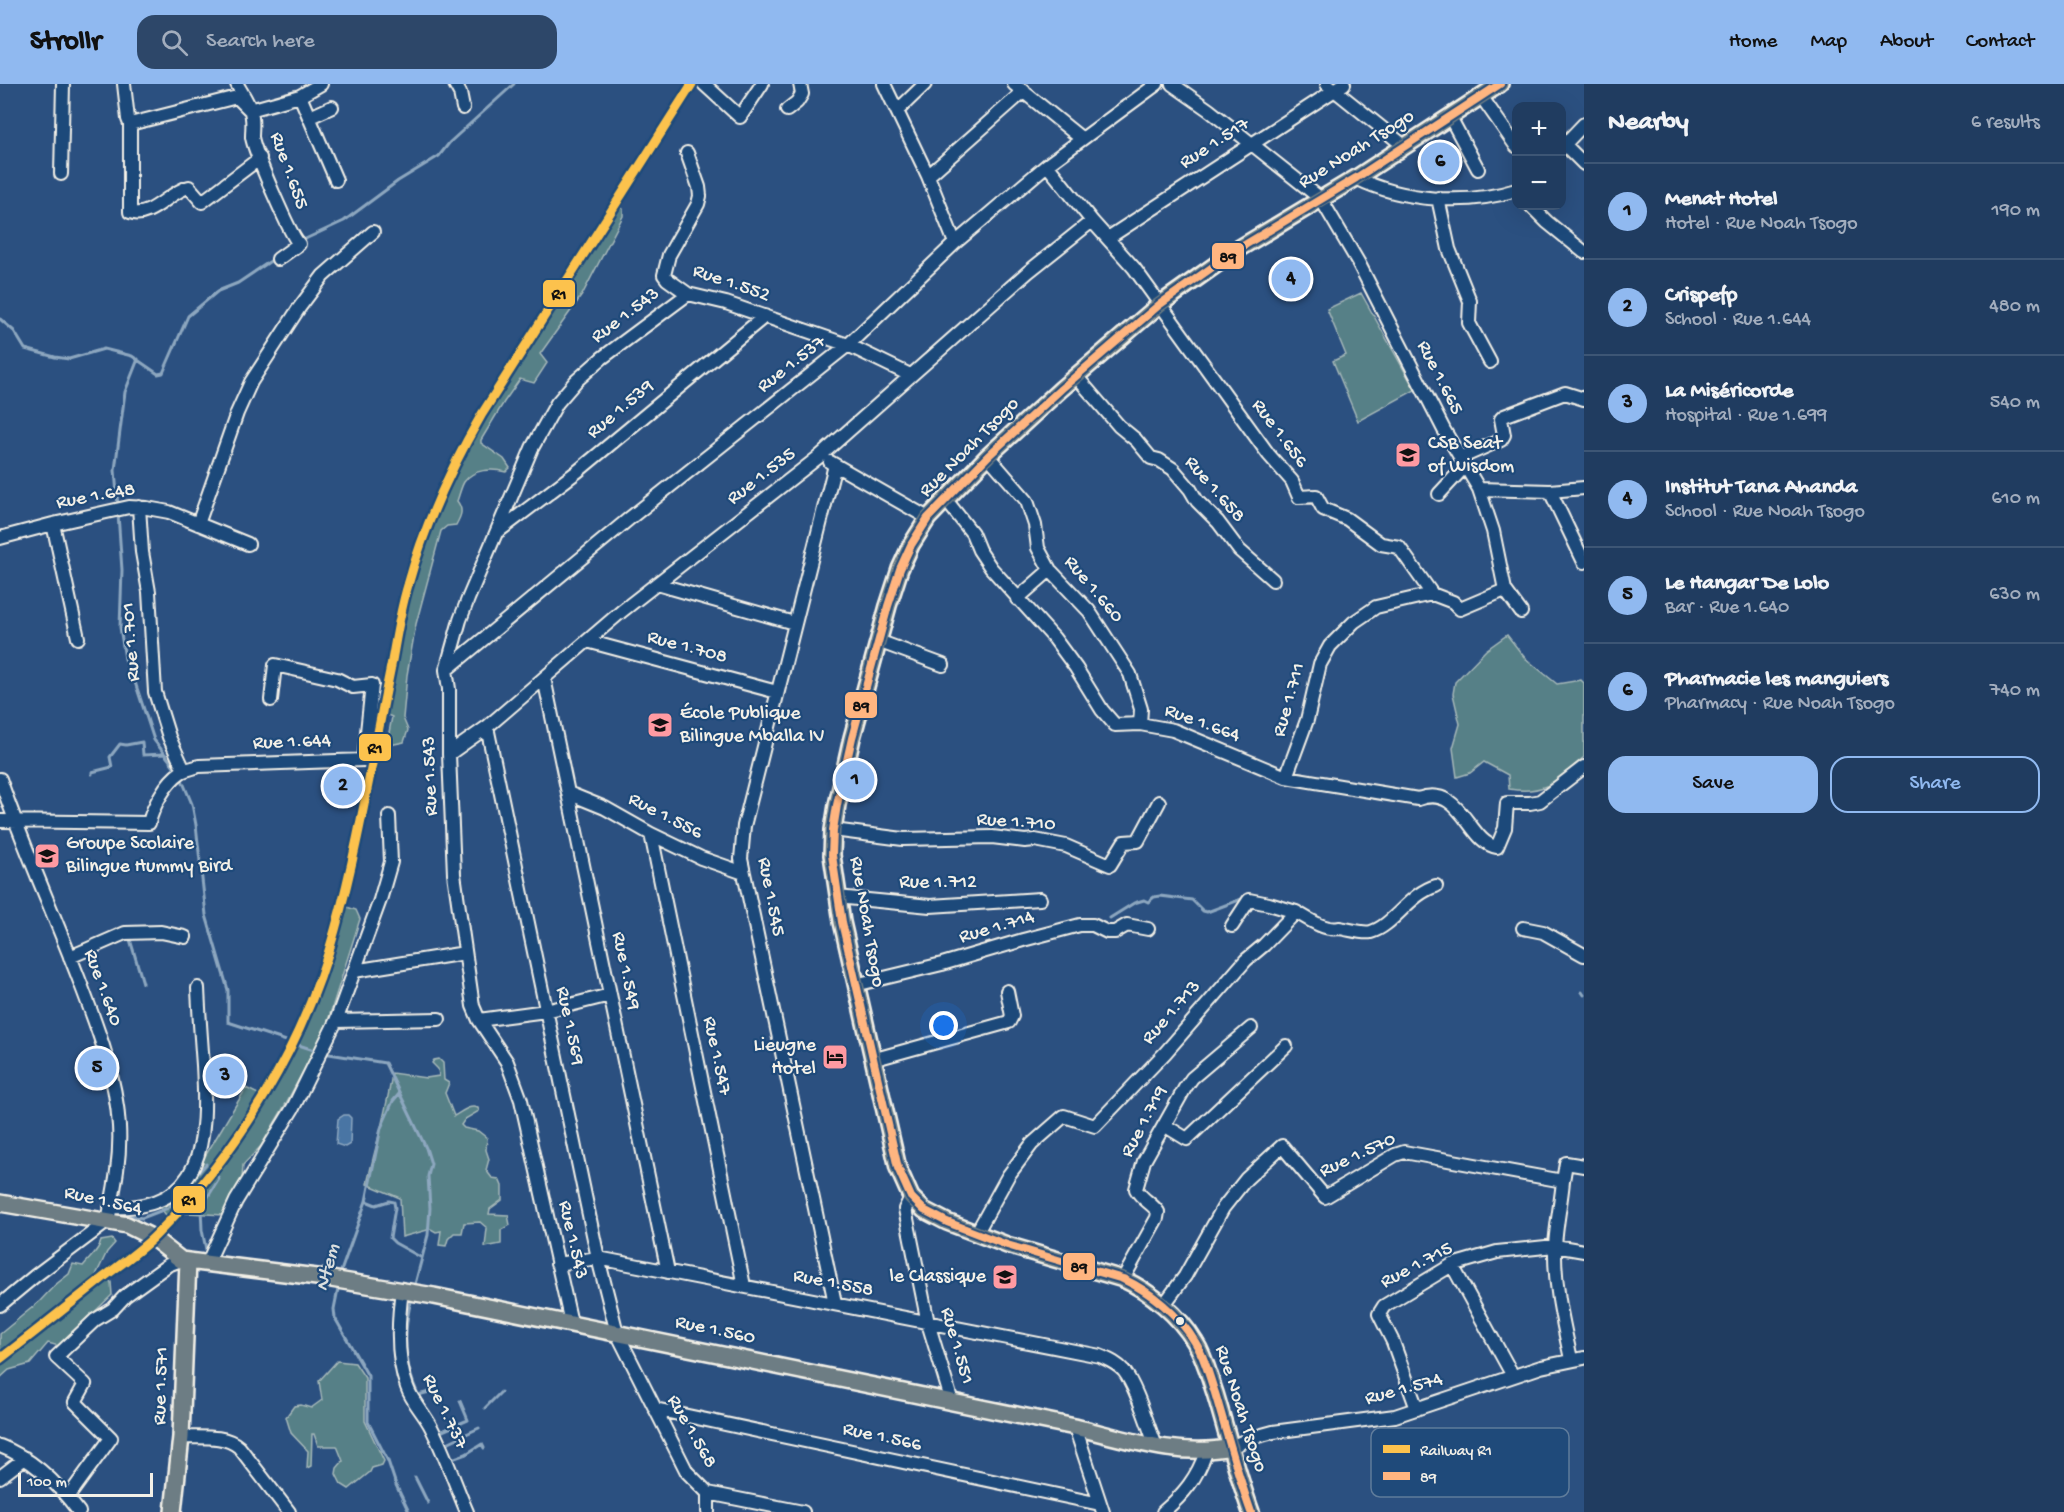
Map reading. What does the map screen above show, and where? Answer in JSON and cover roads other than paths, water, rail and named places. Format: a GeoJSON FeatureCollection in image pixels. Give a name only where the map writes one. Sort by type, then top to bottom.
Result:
{"type":"FeatureCollection","features":[{"type":"Feature","properties":{"kind":"main road","name":"Rue Noah Tsogo"},"geometry":{"type":"LineString","coordinates":[[1251,1512],[1208,1371],[1196,1343],[1182,1324],[1163,1306],[1137,1286],[1123,1279],[976,1234],[924,1210],[911,1197],[898,1168],[855,985],[837,897],[832,855],[833,830],[844,773],[878,641],[900,569],[911,545],[928,518],[988,456],[1159,305],[1238,249],[1356,178],[1403,145],[1500,84]]}},
{"type":"Feature","properties":{"kind":"main road","name":"Rue 1.564"},"geometry":{"type":"LineString","coordinates":[[0,1203],[109,1214],[143,1232],[184,1261]]}},
{"type":"Feature","properties":{"kind":"main road","name":"Rue 1.560"},"geometry":{"type":"LineString","coordinates":[[184,1261],[402,1290],[617,1332],[1075,1427],[1156,1446],[1206,1452],[1231,1448]]}},
{"type":"Feature","properties":{"kind":"main road","name":"Rue 1.571"},"geometry":{"type":"LineString","coordinates":[[173,1512],[181,1437],[184,1261]]}},
{"type":"Feature","properties":{"kind":"street"},"geometry":{"type":"LineString","coordinates":[[61,174],[63,84]]}},
{"type":"Feature","properties":{"kind":"street"},"geometry":{"type":"LineString","coordinates":[[124,84],[130,123],[130,212],[135,214],[153,208],[179,189],[189,186],[202,202],[260,158]]}},
{"type":"Feature","properties":{"kind":"street","name":"Rue 1.655"},"geometry":{"type":"LineString","coordinates":[[237,84],[250,110],[253,122],[252,138],[287,226],[299,244],[278,259]]}},
{"type":"Feature","properties":{"kind":"street"},"geometry":{"type":"LineString","coordinates":[[130,123],[237,97],[250,110],[300,96],[321,84]]}},
{"type":"Feature","properties":{"kind":"street"},"geometry":{"type":"LineString","coordinates":[[454,84],[460,93],[464,108]]}},
{"type":"Feature","properties":{"kind":"street"},"geometry":{"type":"LineString","coordinates":[[704,84],[740,117],[762,84]]}},
{"type":"Feature","properties":{"kind":"street"},"geometry":{"type":"LineString","coordinates":[[787,110],[797,102],[802,94],[800,84]]}},
{"type":"Feature","properties":{"kind":"street"},"geometry":{"type":"LineString","coordinates":[[884,84],[928,176],[954,243]]}},
{"type":"Feature","properties":{"kind":"street"},"geometry":{"type":"LineString","coordinates":[[897,111],[925,84]]}},
{"type":"Feature","properties":{"kind":"street","name":"Rue 1.537"},"geometry":{"type":"LineString","coordinates":[[446,670],[630,518],[848,345],[954,243],[1047,165],[1156,84]]}},
{"type":"Feature","properties":{"kind":"street"},"geometry":{"type":"LineString","coordinates":[[1172,84],[1252,143],[1321,199]]}},
{"type":"Feature","properties":{"kind":"street"},"geometry":{"type":"LineString","coordinates":[[1335,86],[1403,145]]}},
{"type":"Feature","properties":{"kind":"street","name":"Rue 1.517"},"geometry":{"type":"LineString","coordinates":[[1108,238],[1335,86]]}},
{"type":"Feature","properties":{"kind":"street"},"geometry":{"type":"LineString","coordinates":[[928,176],[1019,88],[1082,139]]}},
{"type":"Feature","properties":{"kind":"street"},"geometry":{"type":"LineString","coordinates":[[300,96],[336,180]]}},
{"type":"Feature","properties":{"kind":"street"},"geometry":{"type":"LineString","coordinates":[[1481,96],[1512,140]]}},
{"type":"Feature","properties":{"kind":"street"},"geometry":{"type":"LineString","coordinates":[[310,117],[332,107]]}},
{"type":"Feature","properties":{"kind":"street"},"geometry":{"type":"LineString","coordinates":[[1450,117],[1478,170]]}},
{"type":"Feature","properties":{"kind":"street"},"geometry":{"type":"LineString","coordinates":[[1566,143],[1584,124]]}},
{"type":"Feature","properties":{"kind":"street"},"geometry":{"type":"LineString","coordinates":[[1566,149],[1584,164]]}},
{"type":"Feature","properties":{"kind":"street","name":"Rue 1.552"},"geometry":{"type":"LineString","coordinates":[[687,153],[700,196],[698,204],[669,255],[664,274],[668,279],[688,294],[726,303],[848,345],[910,375]]}},
{"type":"Feature","properties":{"kind":"street"},"geometry":{"type":"LineString","coordinates":[[1047,165],[1134,268],[1159,305]]}},
{"type":"Feature","properties":{"kind":"street"},"geometry":{"type":"LineString","coordinates":[[1356,178],[1387,190],[1438,198],[1483,197],[1512,192]]}},
{"type":"Feature","properties":{"kind":"street"},"geometry":{"type":"LineString","coordinates":[[1438,198],[1449,249],[1470,301],[1469,323],[1490,362]]}},
{"type":"Feature","properties":{"kind":"street","name":"Rue 1.665"},"geometry":{"type":"LineString","coordinates":[[1321,199],[1358,262],[1462,462],[1479,489],[1493,531],[1505,590],[1521,612]]}},
{"type":"Feature","properties":{"kind":"street"},"geometry":{"type":"LineString","coordinates":[[1535,210],[1584,252]]}},
{"type":"Feature","properties":{"kind":"street","name":"Rue 1.535"},"geometry":{"type":"LineString","coordinates":[[449,754],[487,726],[657,584],[820,456],[1028,272],[1092,221]]}},
{"type":"Feature","properties":{"kind":"street"},"geometry":{"type":"LineString","coordinates":[[198,524],[237,413],[251,382],[299,308],[323,276],[373,231]]}},
{"type":"Feature","properties":{"kind":"street","name":"Rue 1.543"},"geometry":{"type":"LineString","coordinates":[[571,1323],[521,1100],[507,1062],[479,1020],[473,1006],[454,874],[449,688],[446,670],[460,620],[532,448],[557,403],[576,381],[602,358],[688,294]]}},
{"type":"Feature","properties":{"kind":"street","name":"Rue 1.656"},"geometry":{"type":"LineString","coordinates":[[1159,305],[1269,455],[1292,481],[1299,497],[1316,496],[1323,509],[1347,519],[1381,544],[1399,547],[1432,594],[1453,602],[1460,609],[1505,590]]}},
{"type":"Feature","properties":{"kind":"street","name":"Rue 1.539"},"geometry":{"type":"LineString","coordinates":[[499,531],[578,471],[765,316]]}},
{"type":"Feature","properties":{"kind":"street","name":"Rue 1.658"},"geometry":{"type":"LineString","coordinates":[[1076,376],[1119,426],[1136,440],[1151,458],[1173,469],[1239,550],[1274,580]]}},
{"type":"Feature","properties":{"kind":"street"},"geometry":{"type":"LineString","coordinates":[[1439,494],[1462,462],[1501,440],[1504,435],[1501,419],[1504,416],[1565,393],[1584,399]]}},
{"type":"Feature","properties":{"kind":"street"},"geometry":{"type":"LineString","coordinates":[[820,456],[928,518]]}},
{"type":"Feature","properties":{"kind":"street","name":"Rue 1.660"},"geometry":{"type":"LineString","coordinates":[[988,456],[1027,501],[1035,525],[1038,548],[1050,570],[1089,611],[1130,674],[1141,709],[1140,724]]}},
{"type":"Feature","properties":{"kind":"street","name":"Rue 1.545"},"geometry":{"type":"LineString","coordinates":[[835,465],[744,826],[741,859],[835,1304]]}},
{"type":"Feature","properties":{"kind":"street"},"geometry":{"type":"LineString","coordinates":[[1479,489],[1550,491],[1584,488]]}},
{"type":"Feature","properties":{"kind":"street"},"geometry":{"type":"LineString","coordinates":[[1550,491],[1584,562]]}},
{"type":"Feature","properties":{"kind":"street","name":"Rue 1.664"},"geometry":{"type":"LineString","coordinates":[[946,500],[972,533],[979,550],[991,568],[1054,638],[1110,722],[1115,725],[1140,724],[1173,730],[1286,777],[1418,799],[1426,796],[1447,801],[1457,808],[1480,839],[1490,846],[1497,847],[1505,828],[1507,803],[1540,801],[1584,767]]}},
{"type":"Feature","properties":{"kind":"street","name":"Rue 1.648"},"geometry":{"type":"LineString","coordinates":[[0,538],[129,507],[139,507],[169,512],[248,544]]}},
{"type":"Feature","properties":{"kind":"street","name":"Rue 1.701"},"geometry":{"type":"LineString","coordinates":[[139,507],[142,552],[149,592],[155,692],[181,772]]}},
{"type":"Feature","properties":{"kind":"street"},"geometry":{"type":"LineString","coordinates":[[53,524],[78,638]]}},
{"type":"Feature","properties":{"kind":"street"},"geometry":{"type":"LineString","coordinates":[[1017,598],[1050,570]]}},
{"type":"Feature","properties":{"kind":"street"},"geometry":{"type":"LineString","coordinates":[[657,584],[794,623]]}},
{"type":"Feature","properties":{"kind":"street","name":"Rue 1.711"},"geometry":{"type":"LineString","coordinates":[[1286,777],[1304,730],[1323,655],[1330,646],[1354,622],[1376,607],[1432,594]]}},
{"type":"Feature","properties":{"kind":"street","name":"Rue 1.708"},"geometry":{"type":"LineString","coordinates":[[587,641],[777,692]]}},
{"type":"Feature","properties":{"kind":"street"},"geometry":{"type":"LineString","coordinates":[[878,641],[943,665]]}},
{"type":"Feature","properties":{"kind":"street","name":"Rue 1.644"},"geometry":{"type":"LineString","coordinates":[[181,772],[200,766],[364,760],[372,685],[353,687],[337,679],[275,665],[271,700]]}},
{"type":"Feature","properties":{"kind":"street","name":"Rue 1.549"},"geometry":{"type":"LineString","coordinates":[[544,678],[668,1272]]}},
{"type":"Feature","properties":{"kind":"street","name":"Rue 1.569"},"geometry":{"type":"LineString","coordinates":[[487,726],[598,1258],[617,1332]]}},
{"type":"Feature","properties":{"kind":"street"},"geometry":{"type":"LineString","coordinates":[[0,821],[149,824],[155,805],[170,783],[181,772]]}},
{"type":"Feature","properties":{"kind":"street","name":"Rue 1.640"},"geometry":{"type":"LineString","coordinates":[[0,779],[107,1057],[113,1081],[120,1145],[109,1214]]}},
{"type":"Feature","properties":{"kind":"street","name":"Rue 1.556"},"geometry":{"type":"LineString","coordinates":[[568,793],[605,808],[651,834],[701,858],[744,873]]}},
{"type":"Feature","properties":{"kind":"street","name":"Rue 1.710"},"geometry":{"type":"LineString","coordinates":[[833,830],[913,840],[992,837],[1018,841],[1035,840],[1066,846],[1110,865],[1124,842],[1138,841],[1159,802]]}},
{"type":"Feature","properties":{"kind":"street"},"geometry":{"type":"LineString","coordinates":[[207,1264],[236,1202],[293,1108],[336,1022],[380,900],[391,862],[389,816]]}},
{"type":"Feature","properties":{"kind":"street","name":"Rue 1.547"},"geometry":{"type":"LineString","coordinates":[[651,834],[744,1286]]}},
{"type":"Feature","properties":{"kind":"street"},"geometry":{"type":"LineString","coordinates":[[1232,926],[1249,900],[1296,912],[1317,924],[1335,929],[1371,932],[1387,922],[1427,888],[1436,886]]}},
{"type":"Feature","properties":{"kind":"street","name":"Rue 1.712"},"geometry":{"type":"LineString","coordinates":[[837,897],[930,906],[1040,899]]}},
{"type":"Feature","properties":{"kind":"street","name":"Rue 1.713"},"geometry":{"type":"LineString","coordinates":[[976,1234],[1008,1176],[1032,1144],[1064,1116],[1095,1126],[1165,1053],[1246,960],[1296,912]]}},
{"type":"Feature","properties":{"kind":"street","name":"Rue 1.714"},"geometry":{"type":"LineString","coordinates":[[855,985],[942,964],[1080,925],[1093,925],[1107,932],[1115,932],[1127,925],[1148,929]]}},
{"type":"Feature","properties":{"kind":"street"},"geometry":{"type":"LineString","coordinates":[[1523,928],[1543,932],[1584,956]]}},
{"type":"Feature","properties":{"kind":"street"},"geometry":{"type":"LineString","coordinates":[[70,957],[125,933],[161,932],[185,937]]}},
{"type":"Feature","properties":{"kind":"street"},"geometry":{"type":"LineString","coordinates":[[354,971],[465,953]]}},
{"type":"Feature","properties":{"kind":"street"},"geometry":{"type":"LineString","coordinates":[[0,1305],[109,1214],[167,1196],[192,1173],[199,1155],[205,1108],[198,987]]}},
{"type":"Feature","properties":{"kind":"street"},"geometry":{"type":"LineString","coordinates":[[872,1060],[1010,1022],[1012,1016],[1007,991]]}},
{"type":"Feature","properties":{"kind":"street"},"geometry":{"type":"LineString","coordinates":[[479,1020],[546,1011],[610,995]]}},
{"type":"Feature","properties":{"kind":"street"},"geometry":{"type":"LineString","coordinates":[[336,1022],[439,1019]]}},
{"type":"Feature","properties":{"kind":"street","name":"Rue 1.719"},"geometry":{"type":"LineString","coordinates":[[1123,1279],[1157,1218],[1158,1212],[1155,1207],[1136,1189],[1144,1161],[1192,1078],[1251,1028]]}},
{"type":"Feature","properties":{"kind":"street"},"geometry":{"type":"LineString","coordinates":[[1164,1125],[1187,1139],[1286,1046]]}},
{"type":"Feature","properties":{"kind":"street","name":"Rue 1.570"},"geometry":{"type":"LineString","coordinates":[[1163,1306],[1191,1266],[1223,1208],[1246,1179],[1282,1146],[1325,1197],[1404,1152],[1563,1181]]}},
{"type":"Feature","properties":{"kind":"street"},"geometry":{"type":"LineString","coordinates":[[1578,1358],[1559,1301],[1555,1246],[1566,1163],[1584,1166]]}},
{"type":"Feature","properties":{"kind":"street","name":"Rue 1.551"},"geometry":{"type":"LineString","coordinates":[[911,1197],[905,1209],[928,1323],[952,1402]]}},
{"type":"Feature","properties":{"kind":"street","name":"Rue 1.715"},"geometry":{"type":"LineString","coordinates":[[1416,1409],[1393,1342],[1379,1314],[1388,1303],[1452,1265],[1509,1249],[1555,1246],[1584,1251]]}},
{"type":"Feature","properties":{"kind":"street","name":"Rue 1.558"},"geometry":{"type":"LineString","coordinates":[[557,1264],[598,1258],[1100,1356],[1113,1362],[1123,1371],[1156,1446]]}},
{"type":"Feature","properties":{"kind":"street"},"geometry":{"type":"LineString","coordinates":[[68,1497],[111,1438],[75,1402],[85,1384],[56,1357],[95,1320],[113,1309],[125,1296],[168,1264],[184,1261]]}},
{"type":"Feature","properties":{"kind":"street"},"geometry":{"type":"LineString","coordinates":[[1452,1265],[1513,1376]]}},
{"type":"Feature","properties":{"kind":"street","name":"Rue 1.737"},"geometry":{"type":"LineString","coordinates":[[402,1290],[399,1324],[406,1386],[411,1398],[430,1425],[467,1512]]}},
{"type":"Feature","properties":{"kind":"street","name":"Rue 1.568"},"geometry":{"type":"LineString","coordinates":[[617,1332],[687,1472],[708,1493],[803,1512]]}},
{"type":"Feature","properties":{"kind":"street","name":"Rue 1.574"},"geometry":{"type":"LineString","coordinates":[[1231,1448],[1251,1438],[1273,1432],[1395,1416],[1513,1376],[1578,1358]]}},
{"type":"Feature","properties":{"kind":"street","name":"Rue 1.566"},"geometry":{"type":"LineString","coordinates":[[655,1409],[1102,1508]]}},
{"type":"Feature","properties":{"kind":"street"},"geometry":{"type":"LineString","coordinates":[[1075,1427],[1102,1508]]}},
{"type":"Feature","properties":{"kind":"street"},"geometry":{"type":"LineString","coordinates":[[181,1437],[220,1438],[233,1441],[289,1512]]}},
{"type":"Feature","properties":{"kind":"street"},"geometry":{"type":"LineString","coordinates":[[0,1446],[25,1458],[68,1497],[79,1512]]}},
{"type":"Feature","properties":{"kind":"street"},"geometry":{"type":"LineString","coordinates":[[1163,1512],[1177,1507],[1199,1471],[1206,1452]]}},
{"type":"Feature","properties":{"kind":"street"},"geometry":{"type":"LineString","coordinates":[[0,1477],[25,1458]]}},
{"type":"Feature","properties":{"kind":"street"},"geometry":{"type":"LineString","coordinates":[[708,1493],[708,1512]]}},
{"type":"Feature","properties":{"kind":"water"},"geometry":{"type":"Polygon","coordinates":[[[344,1115],[351,1118],[350,1144],[345,1147],[336,1144],[338,1119],[344,1115]]]}},
{"type":"Feature","properties":{"kind":"waterway"},"geometry":{"type":"LineString","coordinates":[[301,241],[344,221],[398,181],[439,156],[450,142],[514,84]]}},
{"type":"Feature","properties":{"kind":"waterway"},"geometry":{"type":"LineString","coordinates":[[0,319],[14,331],[25,349],[69,359],[104,349],[132,356],[158,374],[163,373],[188,316],[218,291],[238,283],[275,258]]}},
{"type":"Feature","properties":{"kind":"waterway"},"geometry":{"type":"LineString","coordinates":[[118,507],[115,470],[125,392],[138,359]]}},
{"type":"Feature","properties":{"kind":"waterway"},"geometry":{"type":"LineString","coordinates":[[118,514],[122,570],[120,627],[125,659],[132,673],[154,740],[177,770]]}},
{"type":"Feature","properties":{"kind":"waterway"},"geometry":{"type":"LineString","coordinates":[[92,774],[92,772],[112,767],[110,757],[120,744],[142,742],[143,755],[164,754]]}},
{"type":"Feature","properties":{"kind":"waterway"},"geometry":{"type":"LineString","coordinates":[[180,775],[192,804],[206,915],[228,990],[228,1022],[317,1051]]}},
{"type":"Feature","properties":{"kind":"waterway"},"geometry":{"type":"LineString","coordinates":[[1110,918],[1134,903],[1144,900],[1148,902],[1160,896],[1192,900],[1207,912],[1247,897]]}},
{"type":"Feature","properties":{"kind":"waterway"},"geometry":{"type":"LineString","coordinates":[[129,936],[143,983]]}},
{"type":"Feature","properties":{"kind":"waterway"},"geometry":{"type":"LineString","coordinates":[[323,1053],[385,1063],[426,1148],[431,1164],[428,1176],[430,1208],[428,1235],[414,1288]]}},
{"type":"Feature","properties":{"kind":"waterway","name":"Ntem"},"geometry":{"type":"LineString","coordinates":[[340,1274],[366,1201],[381,1128],[393,1101],[399,1094]]}},
{"type":"Feature","properties":{"kind":"waterway"},"geometry":{"type":"LineString","coordinates":[[118,1214],[142,1218],[168,1208],[206,1164]]}},
{"type":"Feature","properties":{"kind":"waterway"},"geometry":{"type":"LineString","coordinates":[[207,1254],[202,1230],[201,1208],[219,1179],[218,1177]]}},
{"type":"Feature","properties":{"kind":"waterway"},"geometry":{"type":"LineString","coordinates":[[366,1201],[376,1205],[389,1201],[394,1202],[390,1238],[422,1258]]}},
{"type":"Feature","properties":{"kind":"waterway","name":"Ntem"},"geometry":{"type":"LineString","coordinates":[[339,1284],[334,1309],[335,1318],[368,1376],[368,1422],[388,1461],[409,1512]]}},
{"type":"Feature","properties":{"kind":"waterway"},"geometry":{"type":"LineString","coordinates":[[412,1297],[407,1326],[407,1355],[413,1383],[426,1409]]}},
{"type":"Feature","properties":{"kind":"waterway"},"geometry":{"type":"LineString","coordinates":[[418,1395],[437,1390]]}},
{"type":"Feature","properties":{"kind":"waterway"},"geometry":{"type":"LineString","coordinates":[[485,1408],[501,1392]]}},
{"type":"Feature","properties":{"kind":"waterway"},"geometry":{"type":"LineString","coordinates":[[440,1432],[468,1420],[460,1401]]}},
{"type":"Feature","properties":{"kind":"waterway"},"geometry":{"type":"LineString","coordinates":[[445,1444],[479,1428]]}},
{"type":"Feature","properties":{"kind":"waterway"},"geometry":{"type":"LineString","coordinates":[[452,1459],[482,1444],[484,1448]]}},
{"type":"Feature","properties":{"kind":"waterway"},"geometry":{"type":"LineString","coordinates":[[454,1466],[465,1493]]}},
{"type":"Feature","properties":{"kind":"waterway"},"geometry":{"type":"LineString","coordinates":[[415,1477],[428,1503]]}},
{"type":"Feature","properties":{"kind":"rail line","name":"R1"},"geometry":{"type":"LineString","coordinates":[[0,1359],[155,1236],[186,1203],[241,1133],[287,1055],[322,973],[344,898],[403,605],[430,518],[459,455],[482,414],[692,84]]}},
{"type":"Feature","properties":{"kind":"place","name":"Pharmacie les manguiers"},"geometry":{"type":"Point","coordinates":[1440,162]}},
{"type":"Feature","properties":{"kind":"place","name":"Institut Tana Ahanda"},"geometry":{"type":"Point","coordinates":[1291,279]}},
{"type":"Feature","properties":{"kind":"place","name":"CSB Seat of Wisdom"},"geometry":{"type":"Point","coordinates":[1408,455]}},
{"type":"Feature","properties":{"kind":"place","name":"École Publique Bilingue Mballa IV"},"geometry":{"type":"Point","coordinates":[660,725]}},
{"type":"Feature","properties":{"kind":"place","name":"Menat Hotel"},"geometry":{"type":"Point","coordinates":[855,780]}},
{"type":"Feature","properties":{"kind":"place","name":"Crispefp"},"geometry":{"type":"Point","coordinates":[343,786]}},
{"type":"Feature","properties":{"kind":"place","name":"Groupe Scolaire Bilingue Hummy Bird"},"geometry":{"type":"Point","coordinates":[47,856]}},
{"type":"Feature","properties":{"kind":"place","name":"Lieugne Hotel"},"geometry":{"type":"Point","coordinates":[835,1057]}},
{"type":"Feature","properties":{"kind":"place","name":"Le Hangar De Lolo"},"geometry":{"type":"Point","coordinates":[97,1068]}},
{"type":"Feature","properties":{"kind":"place","name":"La Miséricorde"},"geometry":{"type":"Point","coordinates":[225,1076]}},
{"type":"Feature","properties":{"kind":"place","name":"le Classique"},"geometry":{"type":"Point","coordinates":[1005,1277]}}]}
